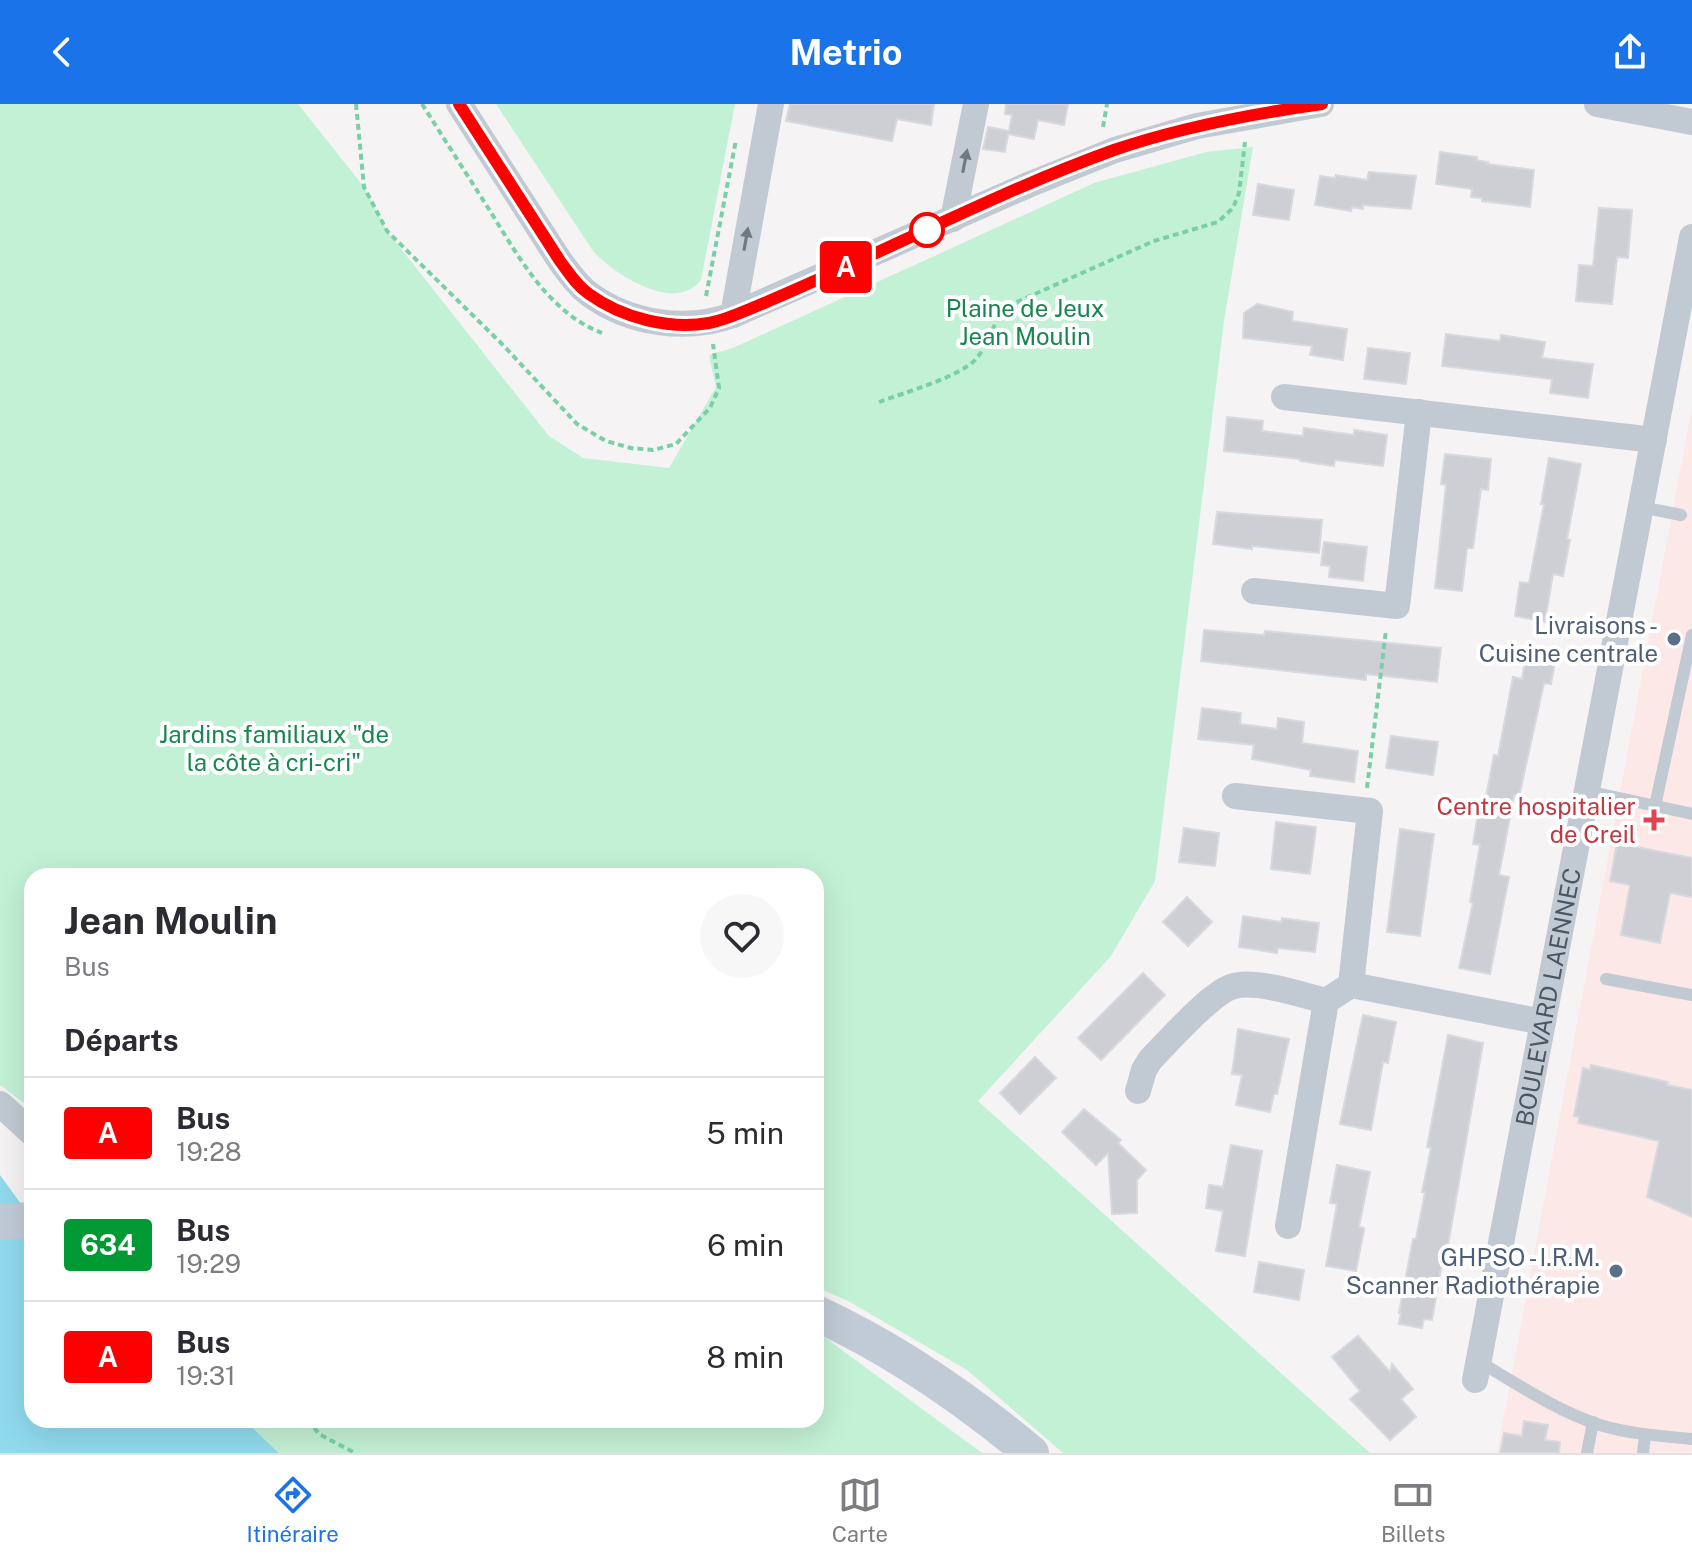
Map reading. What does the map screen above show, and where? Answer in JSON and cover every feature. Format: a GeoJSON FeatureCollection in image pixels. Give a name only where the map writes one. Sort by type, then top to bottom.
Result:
{"type":"FeatureCollection","features":[{"type":"Feature","properties":{"kind":"main road"},"geometry":{"type":"LineString","coordinates":[[0,1222],[24,1220]]}},
{"type":"Feature","properties":{"kind":"main road"},"geometry":{"type":"LineString","coordinates":[[824,1317],[917,1369],[1031,1453]]}},
{"type":"Feature","properties":{"kind":"street"},"geometry":{"type":"LineString","coordinates":[[459,104],[560,261],[589,294],[616,309],[650,320],[682,324],[720,319],[1050,175],[1115,150],[1255,111],[1321,104]]}},
{"type":"Feature","properties":{"kind":"street"},"geometry":{"type":"LineString","coordinates":[[720,319],[771,104]]}},
{"type":"Feature","properties":{"kind":"street"},"geometry":{"type":"LineString","coordinates":[[953,219],[976,104]]}},
{"type":"Feature","properties":{"kind":"street"},"geometry":{"type":"LineString","coordinates":[[1597,104],[1692,122]]}},
{"type":"Feature","properties":{"kind":"street","name":"BOULEVARD LAENNEC"},"geometry":{"type":"LineString","coordinates":[[1476,1371],[1692,237]]}},
{"type":"Feature","properties":{"kind":"street"},"geometry":{"type":"LineString","coordinates":[[1284,397],[1654,440]]}},
{"type":"Feature","properties":{"kind":"street"},"geometry":{"type":"LineString","coordinates":[[1254,591],[1397,606],[1419,412]]}},
{"type":"Feature","properties":{"kind":"street"},"geometry":{"type":"LineString","coordinates":[[1235,796],[1370,811],[1351,985]]}},
{"type":"Feature","properties":{"kind":"street"},"geometry":{"type":"LineString","coordinates":[[1138,1091],[1150,1060],[1225,990],[1234,986],[1255,986],[1326,1001],[1351,985],[1543,1022]]}},
{"type":"Feature","properties":{"kind":"street"},"geometry":{"type":"LineString","coordinates":[[1288,1226],[1326,1001]]}},
{"type":"Feature","properties":{"kind":"street"},"geometry":{"type":"LineString","coordinates":[[0,1104],[24,1126]]}},
{"type":"Feature","properties":{"kind":"lane"},"geometry":{"type":"LineString","coordinates":[[1641,507],[1681,515]]}},
{"type":"Feature","properties":{"kind":"lane"},"geometry":{"type":"LineString","coordinates":[[1655,806],[1692,635]]}},
{"type":"Feature","properties":{"kind":"lane"},"geometry":{"type":"LineString","coordinates":[[1587,791],[1692,814]]}},
{"type":"Feature","properties":{"kind":"lane"},"geometry":{"type":"LineString","coordinates":[[1606,979],[1692,995]]}},
{"type":"Feature","properties":{"kind":"lane"},"geometry":{"type":"LineString","coordinates":[[1476,1371],[1593,1422],[1645,1435],[1692,1439]]}},
{"type":"Feature","properties":{"kind":"lane"},"geometry":{"type":"LineString","coordinates":[[1587,1453],[1593,1422]]}},
{"type":"Feature","properties":{"kind":"lane"},"geometry":{"type":"LineString","coordinates":[[1643,1453],[1645,1435]]}},
{"type":"Feature","properties":{"kind":"path"},"geometry":{"type":"LineString","coordinates":[[356,104],[364,187],[387,231],[502,344],[577,424],[606,441],[653,450],[676,444],[710,408],[719,388],[720,319],[706,297],[738,134]]}},
{"type":"Feature","properties":{"kind":"path"},"geometry":{"type":"LineString","coordinates":[[879,402],[960,371],[975,360],[989,338],[1001,309],[1154,241],[1218,222],[1233,208],[1239,193],[1255,111]]}},
{"type":"Feature","properties":{"kind":"path"},"geometry":{"type":"LineString","coordinates":[[1365,810],[1389,605]]}},
{"type":"Feature","properties":{"kind":"path"},"geometry":{"type":"LineString","coordinates":[[314,1428],[319,1434],[355,1453]]}},
{"type":"Feature","properties":{"kind":"shaded area","name":"Centre hospitalier de Creil"},"geometry":{"type":"Polygon","coordinates":[[[1692,410],[1692,1453],[1497,1453],[1689,423],[1692,410]]]}},
{"type":"Feature","properties":{"kind":"green space"},"geometry":{"type":"Polygon","coordinates":[[[0,104],[298,104],[364,187],[387,231],[549,436],[583,458],[669,468],[716,387],[709,355],[733,348],[1094,183],[1206,152],[1253,147],[1224,321],[1155,881],[1111,956],[978,1101],[1370,1453],[1063,1453],[967,1370],[848,1301],[824,1290],[824,868],[24,868],[24,1103],[0,1085],[0,104]]]}},
{"type":"Feature","properties":{"kind":"green space"},"geometry":{"type":"Polygon","coordinates":[[[496,104],[735,104],[701,280],[689,289],[676,293],[660,292],[629,279],[603,260],[593,251],[496,104]]]}},
{"type":"Feature","properties":{"kind":"green space"},"geometry":{"type":"Polygon","coordinates":[[[824,1337],[982,1453],[279,1453],[252,1428],[824,1428],[824,1337]]]}},
{"type":"Feature","properties":{"kind":"water"},"geometry":{"type":"Polygon","coordinates":[[[0,1175],[24,1208],[24,1428],[252,1428],[279,1453],[0,1453],[0,1175]]]}},
{"type":"Feature","properties":{"kind":"building"},"geometry":{"type":"Polygon","coordinates":[[[790,104],[934,104],[931,125],[897,119],[892,141],[786,121],[790,104]]]}},
{"type":"Feature","properties":{"kind":"building"},"geometry":{"type":"Polygon","coordinates":[[[1006,104],[1068,104],[1064,125],[1038,120],[1034,139],[1008,134],[1005,152],[983,149],[988,127],[1009,131],[1012,115],[1005,114],[1006,104]]]}},
{"type":"Feature","properties":{"kind":"building"},"geometry":{"type":"Polygon","coordinates":[[[1440,152],[1477,157],[1476,160],[1487,164],[1534,170],[1530,207],[1482,201],[1482,198],[1471,197],[1472,189],[1436,184],[1440,152]]]}},
{"type":"Feature","properties":{"kind":"building"},"geometry":{"type":"Polygon","coordinates":[[[1369,172],[1416,176],[1411,209],[1363,205],[1363,209],[1352,207],[1351,211],[1315,205],[1320,176],[1367,180],[1369,172]]]}},
{"type":"Feature","properties":{"kind":"building"},"geometry":{"type":"Polygon","coordinates":[[[1258,184],[1294,190],[1289,220],[1253,215],[1258,184]]]}},
{"type":"Feature","properties":{"kind":"building"},"geometry":{"type":"Polygon","coordinates":[[[1599,208],[1632,210],[1628,258],[1617,257],[1612,304],[1576,301],[1579,265],[1593,266],[1599,208]]]}},
{"type":"Feature","properties":{"kind":"building"},"geometry":{"type":"Polygon","coordinates":[[[1257,304],[1293,312],[1292,321],[1347,329],[1343,360],[1310,355],[1312,346],[1243,338],[1244,313],[1257,304]]]}},
{"type":"Feature","properties":{"kind":"building"},"geometry":{"type":"Polygon","coordinates":[[[1446,334],[1500,341],[1501,335],[1545,342],[1542,358],[1593,364],[1588,398],[1550,393],[1552,379],[1442,366],[1446,334]]]}},
{"type":"Feature","properties":{"kind":"building"},"geometry":{"type":"Polygon","coordinates":[[[1368,348],[1410,353],[1406,384],[1364,379],[1368,348]]]}},
{"type":"Feature","properties":{"kind":"building"},"geometry":{"type":"Polygon","coordinates":[[[1227,417],[1263,421],[1262,431],[1303,436],[1304,428],[1354,435],[1354,430],[1387,435],[1383,466],[1335,460],[1334,466],[1224,451],[1227,417]]]}},
{"type":"Feature","properties":{"kind":"building"},"geometry":{"type":"Polygon","coordinates":[[[1445,454],[1491,459],[1488,490],[1481,489],[1473,548],[1467,548],[1462,591],[1435,588],[1446,485],[1441,484],[1445,454]]]}},
{"type":"Feature","properties":{"kind":"building"},"geometry":{"type":"Polygon","coordinates":[[[1549,458],[1581,464],[1563,576],[1553,574],[1545,622],[1515,616],[1520,582],[1529,583],[1549,458]]]}},
{"type":"Feature","properties":{"kind":"building"},"geometry":{"type":"Polygon","coordinates":[[[1217,512],[1322,520],[1319,553],[1213,544],[1217,512]]]}},
{"type":"Feature","properties":{"kind":"building"},"geometry":{"type":"Polygon","coordinates":[[[1324,542],[1367,547],[1363,581],[1329,577],[1330,566],[1321,565],[1324,542]]]}},
{"type":"Feature","properties":{"kind":"building"},"geometry":{"type":"Polygon","coordinates":[[[1204,630],[1264,635],[1265,631],[1441,648],[1437,682],[1366,674],[1366,680],[1201,661],[1204,630]]]}},
{"type":"Feature","properties":{"kind":"building"},"geometry":{"type":"Polygon","coordinates":[[[1528,645],[1557,651],[1551,684],[1544,683],[1519,797],[1514,796],[1499,875],[1509,877],[1490,974],[1459,968],[1473,903],[1470,902],[1480,845],[1473,844],[1480,801],[1485,802],[1494,755],[1498,756],[1513,677],[1522,679],[1528,645]]]}},
{"type":"Feature","properties":{"kind":"building"},"geometry":{"type":"Polygon","coordinates":[[[1202,708],[1241,713],[1240,724],[1277,729],[1278,718],[1304,722],[1302,743],[1358,751],[1354,782],[1310,776],[1311,770],[1252,759],[1254,745],[1198,739],[1202,708]]]}},
{"type":"Feature","properties":{"kind":"building"},"geometry":{"type":"Polygon","coordinates":[[[1391,736],[1438,742],[1433,775],[1386,768],[1391,736]]]}},
{"type":"Feature","properties":{"kind":"building"},"geometry":{"type":"Polygon","coordinates":[[[1276,822],[1316,827],[1310,874],[1271,869],[1276,822]]]}},
{"type":"Feature","properties":{"kind":"building"},"geometry":{"type":"Polygon","coordinates":[[[1184,828],[1219,833],[1215,866],[1179,862],[1184,828]]]}},
{"type":"Feature","properties":{"kind":"building"},"geometry":{"type":"Polygon","coordinates":[[[1400,829],[1434,834],[1420,936],[1387,932],[1400,829]]]}},
{"type":"Feature","properties":{"kind":"building"},"geometry":{"type":"Polygon","coordinates":[[[1617,843],[1692,858],[1692,897],[1670,893],[1660,943],[1621,935],[1630,885],[1610,881],[1617,843]]]}},
{"type":"Feature","properties":{"kind":"building"},"geometry":{"type":"Polygon","coordinates":[[[1187,897],[1212,922],[1188,946],[1163,922],[1187,897]]]}},
{"type":"Feature","properties":{"kind":"building"},"geometry":{"type":"Polygon","coordinates":[[[1243,916],[1281,922],[1282,918],[1319,923],[1315,952],[1278,948],[1277,953],[1239,947],[1243,916]]]}},
{"type":"Feature","properties":{"kind":"building"},"geometry":{"type":"Polygon","coordinates":[[[1143,973],[1165,995],[1101,1060],[1078,1038],[1143,973]]]}},
{"type":"Feature","properties":{"kind":"building"},"geometry":{"type":"Polygon","coordinates":[[[1363,1015],[1396,1022],[1388,1063],[1383,1062],[1371,1130],[1340,1124],[1363,1015]]]}},
{"type":"Feature","properties":{"kind":"building"},"geometry":{"type":"Polygon","coordinates":[[[1238,1029],[1289,1039],[1270,1112],[1236,1105],[1242,1075],[1232,1074],[1238,1029]]]}},
{"type":"Feature","properties":{"kind":"building"},"geometry":{"type":"Polygon","coordinates":[[[1448,1035],[1483,1043],[1445,1263],[1442,1263],[1432,1320],[1424,1319],[1422,1328],[1399,1324],[1399,1313],[1425,1192],[1422,1192],[1431,1148],[1427,1147],[1448,1035]]]}},
{"type":"Feature","properties":{"kind":"building"},"geometry":{"type":"Polygon","coordinates":[[[1035,1057],[1056,1078],[1020,1114],[1000,1093],[1035,1057]]]}},
{"type":"Feature","properties":{"kind":"building"},"geometry":{"type":"Polygon","coordinates":[[[1591,1065],[1692,1090],[1692,1217],[1647,1197],[1659,1141],[1578,1123],[1579,1117],[1574,1116],[1583,1068],[1590,1070],[1591,1065]]]}},
{"type":"Feature","properties":{"kind":"building"},"geometry":{"type":"Polygon","coordinates":[[[1084,1109],[1121,1140],[1118,1143],[1146,1170],[1137,1180],[1137,1213],[1112,1214],[1108,1153],[1096,1165],[1062,1132],[1084,1109]]]}},
{"type":"Feature","properties":{"kind":"building"},"geometry":{"type":"Polygon","coordinates":[[[1231,1145],[1262,1151],[1245,1256],[1216,1251],[1223,1211],[1206,1208],[1209,1185],[1223,1187],[1231,1145]]]}},
{"type":"Feature","properties":{"kind":"building"},"geometry":{"type":"Polygon","coordinates":[[[1337,1165],[1370,1172],[1359,1227],[1364,1230],[1356,1271],[1326,1266],[1337,1204],[1330,1203],[1337,1165]]]}},
{"type":"Feature","properties":{"kind":"building"},"geometry":{"type":"Polygon","coordinates":[[[1259,1262],[1304,1270],[1299,1300],[1254,1292],[1259,1262]]]}},
{"type":"Feature","properties":{"kind":"building"},"geometry":{"type":"Polygon","coordinates":[[[1358,1336],[1390,1372],[1392,1364],[1413,1389],[1401,1399],[1416,1417],[1390,1440],[1350,1399],[1360,1391],[1332,1357],[1358,1336]]]}},
{"type":"Feature","properties":{"kind":"building"},"geometry":{"type":"Polygon","coordinates":[[[1524,1421],[1548,1425],[1545,1440],[1560,1442],[1559,1453],[1500,1453],[1504,1433],[1522,1436],[1524,1421]]]}},
{"type":"Feature","properties":{"kind":"bus line","name":"A"},"geometry":{"type":"LineString","coordinates":[[459,104],[578,284],[616,309],[663,323],[682,324],[718,321],[757,306],[1028,185],[1115,150],[1197,126],[1322,104]]}},
{"type":"Feature","properties":{"kind":"place","name":"Livraisons - Cuisine centrale"},"geometry":{"type":"Point","coordinates":[1674,639]}},
{"type":"Feature","properties":{"kind":"place","name":"Centre hospitalier de Creil"},"geometry":{"type":"Point","coordinates":[1654,820]}},
{"type":"Feature","properties":{"kind":"place","name":"GHPSO - I.R.M. Scanner Radiothérapie"},"geometry":{"type":"Point","coordinates":[1616,1271]}},
{"type":"Feature","properties":{"kind":"park label","name":"Plaine de Jeux Jean Moulin"},"geometry":{"type":"Point","coordinates":[1025,322]}},
{"type":"Feature","properties":{"kind":"park label","name":"Jardins familiaux \"de la côte à cri-cri\""},"geometry":{"type":"Point","coordinates":[274,748]}}]}
